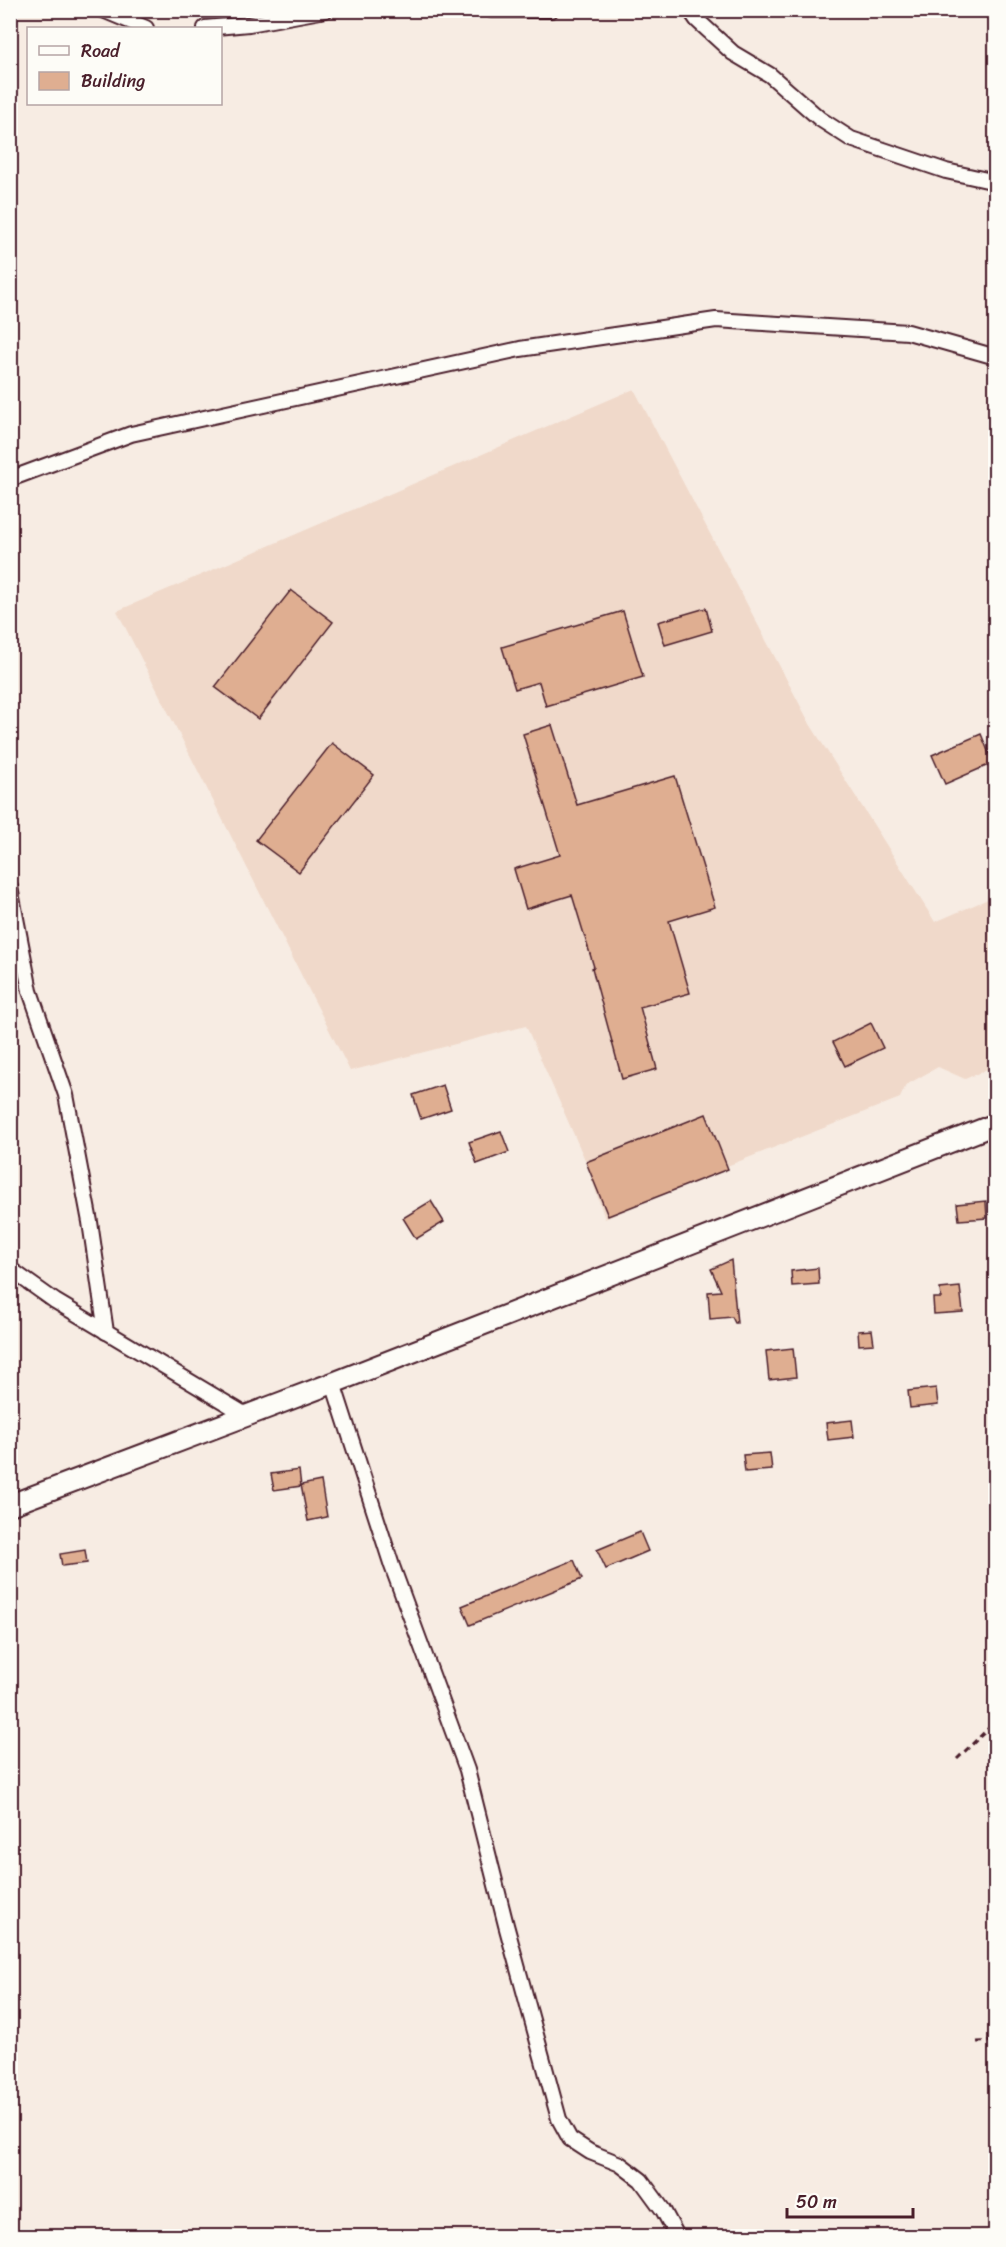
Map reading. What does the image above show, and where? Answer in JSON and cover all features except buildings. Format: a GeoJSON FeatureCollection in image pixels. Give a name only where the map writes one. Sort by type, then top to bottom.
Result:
{"type":"FeatureCollection","features":[{"type":"Feature","properties":{"kind":"main road"},"geometry":{"type":"LineString","coordinates":[[10,1506],[333,1383],[996,1124]]}},
{"type":"Feature","properties":{"kind":"street"},"geometry":{"type":"LineString","coordinates":[[103,10],[144,27]]}},
{"type":"Feature","properties":{"kind":"street"},"geometry":{"type":"LineString","coordinates":[[216,27],[249,24],[326,10]]}},
{"type":"Feature","properties":{"kind":"street"},"geometry":{"type":"LineString","coordinates":[[491,10],[551,10]]}},
{"type":"Feature","properties":{"kind":"street"},"geometry":{"type":"LineString","coordinates":[[690,10],[697,20],[733,53],[770,75],[820,119],[852,139],[946,171],[996,182]]}},
{"type":"Feature","properties":{"kind":"street"},"geometry":{"type":"LineString","coordinates":[[10,479],[131,434],[520,349],[716,320],[908,332],[996,357]]}},
{"type":"Feature","properties":{"kind":"street"},"geometry":{"type":"LineString","coordinates":[[10,886],[30,991],[66,1095],[90,1222],[106,1332]]}},
{"type":"Feature","properties":{"kind":"street"},"geometry":{"type":"LineString","coordinates":[[10,1269],[55,1301],[246,1415]]}},
{"type":"Feature","properties":{"kind":"street"},"geometry":{"type":"LineString","coordinates":[[333,1383],[392,1566],[467,1770],[559,2119],[570,2139],[590,2152],[620,2164],[641,2180],[663,2210],[677,2236]]}},
{"type":"Feature","properties":{"kind":"path"},"geometry":{"type":"LineString","coordinates":[[957,1759],[996,1721]]}},
{"type":"Feature","properties":{"kind":"path"},"geometry":{"type":"LineString","coordinates":[[977,2042],[996,2041]]}},
{"type":"Feature","properties":{"kind":"path"},"geometry":{"type":"LineString","coordinates":[[989,2147],[996,2145]]}},
{"type":"Feature","properties":{"kind":"shaded area"},"geometry":{"type":"Polygon","coordinates":[[[634,389],[810,724],[935,922],[995,896],[995,1066],[965,1079],[938,1067],[906,1085],[900,1098],[727,1166],[605,1219],[586,1162],[526,1026],[350,1071],[117,611],[634,389]]]}}]}
